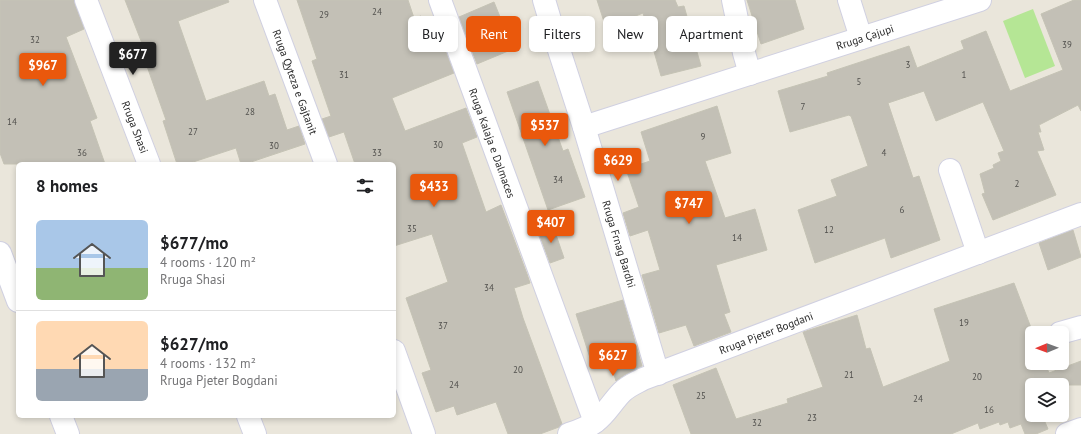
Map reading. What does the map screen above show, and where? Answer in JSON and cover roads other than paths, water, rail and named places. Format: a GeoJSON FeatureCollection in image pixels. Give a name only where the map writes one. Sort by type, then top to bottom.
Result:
{"type":"FeatureCollection","features":[{"type":"Feature","properties":{"kind":"street","name":"Rruga Shasi"},"geometry":{"type":"LineString","coordinates":[[86,0],[149,162]]}},
{"type":"Feature","properties":{"kind":"street","name":"Rruga Qyteza e Gajtanit"},"geometry":{"type":"LineString","coordinates":[[265,0],[325,162]]}},
{"type":"Feature","properties":{"kind":"street","name":"Rruga Kalaja e Dalmaces"},"geometry":{"type":"LineString","coordinates":[[440,0],[595,422]]}},
{"type":"Feature","properties":{"kind":"street","name":"Rruga Frnag Bardhi"},"geometry":{"type":"LineString","coordinates":[[544,0],[584,127],[658,374]]}},
{"type":"Feature","properties":{"kind":"street"},"geometry":{"type":"LineString","coordinates":[[733,0],[750,74]]}},
{"type":"Feature","properties":{"kind":"street"},"geometry":{"type":"LineString","coordinates":[[848,0],[862,38]]}},
{"type":"Feature","properties":{"kind":"street","name":"Rruga Çajupi"},"geometry":{"type":"LineString","coordinates":[[584,127],[980,0]]}},
{"type":"Feature","properties":{"kind":"street"},"geometry":{"type":"LineString","coordinates":[[950,170],[978,253]]}},
{"type":"Feature","properties":{"kind":"street","name":"Rruga Pjeter Bogdani"},"geometry":{"type":"LineString","coordinates":[[569,434],[595,422],[628,388],[643,379],[1081,214]]}},
{"type":"Feature","properties":{"kind":"street"},"geometry":{"type":"LineString","coordinates":[[0,253],[16,296]]}},
{"type":"Feature","properties":{"kind":"street"},"geometry":{"type":"LineString","coordinates":[[1069,330],[1081,327]]}},
{"type":"Feature","properties":{"kind":"street"},"geometry":{"type":"LineString","coordinates":[[396,357],[424,434]]}},
{"type":"Feature","properties":{"kind":"street"},"geometry":{"type":"LineString","coordinates":[[62,418],[68,434]]}},
{"type":"Feature","properties":{"kind":"street"},"geometry":{"type":"LineString","coordinates":[[249,418],[255,434]]}},
{"type":"Feature","properties":{"kind":"street"},"geometry":{"type":"LineString","coordinates":[[1067,434],[1081,429]]}}]}
